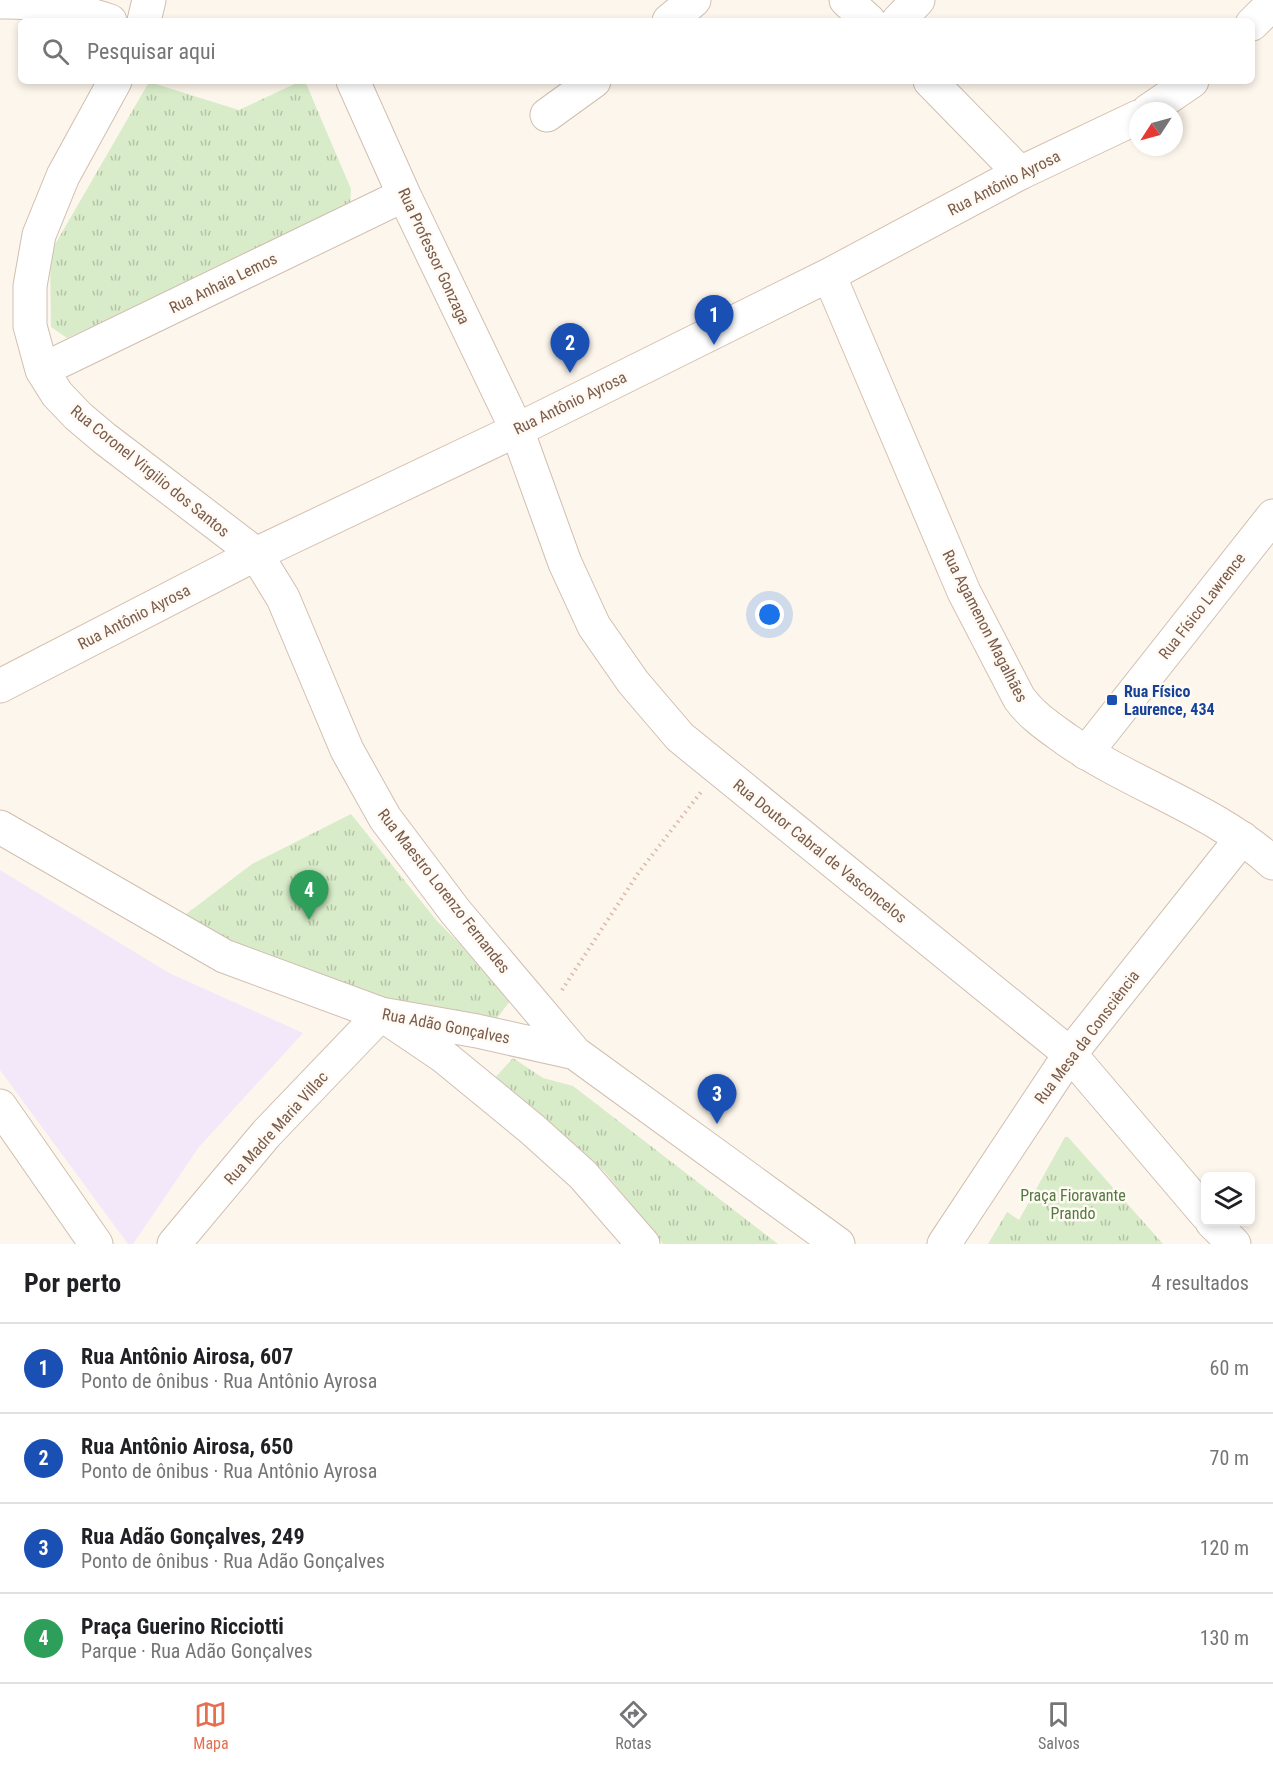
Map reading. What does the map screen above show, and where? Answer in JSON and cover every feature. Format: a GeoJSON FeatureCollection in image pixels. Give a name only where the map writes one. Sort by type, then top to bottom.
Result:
{"type":"FeatureCollection","features":[{"type":"Feature","properties":{"kind":"street"},"geometry":{"type":"LineString","coordinates":[[145,18],[149,0]]}},
{"type":"Feature","properties":{"kind":"street"},"geometry":{"type":"LineString","coordinates":[[672,18],[693,0]]}},
{"type":"Feature","properties":{"kind":"street"},"geometry":{"type":"LineString","coordinates":[[846,0],[866,18]]}},
{"type":"Feature","properties":{"kind":"street"},"geometry":{"type":"LineString","coordinates":[[901,18],[918,0]]}},
{"type":"Feature","properties":{"kind":"street"},"geometry":{"type":"LineString","coordinates":[[0,2],[23,1],[78,10],[101,18]]}},
{"type":"Feature","properties":{"kind":"street"},"geometry":{"type":"LineString","coordinates":[[1255,21],[1273,3]]}},
{"type":"Feature","properties":{"kind":"street","name":"Rua Coronel Virgilio dos Santos"},"geometry":{"type":"LineString","coordinates":[[113,84],[63,176],[39,235],[30,286],[30,326],[42,370],[57,394],[87,424],[256,555]]}},
{"type":"Feature","properties":{"kind":"street","name":"Rua Professor Gonzaga"},"geometry":{"type":"LineString","coordinates":[[354,84],[404,195],[517,430]]}},
{"type":"Feature","properties":{"kind":"street"},"geometry":{"type":"LineString","coordinates":[[547,115],[590,84]]}},
{"type":"Feature","properties":{"kind":"street"},"geometry":{"type":"LineString","coordinates":[[933,84],[1020,173]]}},
{"type":"Feature","properties":{"kind":"street"},"geometry":{"type":"LineString","coordinates":[[1161,102],[1188,84]]}},
{"type":"Feature","properties":{"kind":"street","name":"Rua Antônio Ayrosa"},"geometry":{"type":"LineString","coordinates":[[3,679],[517,430],[829,275],[1020,173],[1129,121]]}},
{"type":"Feature","properties":{"kind":"street","name":"Rua Anhaia Lemos"},"geometry":{"type":"LineString","coordinates":[[42,370],[404,195]]}},
{"type":"Feature","properties":{"kind":"street","name":"Rua Agamenon Magalhães"},"geometry":{"type":"LineString","coordinates":[[829,275],[964,592],[1019,698],[1038,720],[1086,753],[1242,838],[1273,863]]}},
{"type":"Feature","properties":{"kind":"street","name":"Rua Doutor Cabral de Vasconcelos"},"geometry":{"type":"LineString","coordinates":[[517,430],[565,563],[594,626],[633,682],[667,722],[719,769],[1070,1054],[1201,1208]]}},
{"type":"Feature","properties":{"kind":"street","name":"Rua Físico Lawrence"},"geometry":{"type":"LineString","coordinates":[[1086,753],[1273,516]]}},
{"type":"Feature","properties":{"kind":"street","name":"Rua Maestro Lorenzo Fernandes"},"geometry":{"type":"LineString","coordinates":[[256,555],[283,598],[347,750],[385,818],[455,911],[575,1053]]}},
{"type":"Feature","properties":{"kind":"street","name":"Rua Adão Gonçalves"},"geometry":{"type":"LineString","coordinates":[[0,827],[224,956],[381,1014],[477,1031],[575,1053],[838,1244]]}},
{"type":"Feature","properties":{"kind":"street","name":"Rua Mesa da Consciência"},"geometry":{"type":"LineString","coordinates":[[944,1244],[1070,1054],[1242,838]]}},
{"type":"Feature","properties":{"kind":"street"},"geometry":{"type":"LineString","coordinates":[[381,1014],[443,1056],[532,1129],[583,1174],[643,1244]]}},
{"type":"Feature","properties":{"kind":"street","name":"Rua Madre Maria Villac"},"geometry":{"type":"LineString","coordinates":[[174,1244],[266,1134],[381,1014]]}},
{"type":"Feature","properties":{"kind":"street"},"geometry":{"type":"LineString","coordinates":[[0,1106],[96,1244]]}},
{"type":"Feature","properties":{"kind":"street"},"geometry":{"type":"LineString","coordinates":[[1217,1226],[1234,1244]]}},
{"type":"Feature","properties":{"kind":"path"},"geometry":{"type":"LineString","coordinates":[[544,1018],[639,872],[719,769]]}},
{"type":"Feature","properties":{"kind":"shaded area"},"geometry":{"type":"Polygon","coordinates":[[[0,870],[169,973],[303,1033],[199,1147],[133,1244],[128,1244],[0,1070],[0,870]]]}},
{"type":"Feature","properties":{"kind":"green space"},"geometry":{"type":"Polygon","coordinates":[[[148,84],[155,84],[239,110],[295,84],[306,84],[351,189],[350,207],[67,338],[51,327],[50,253],[148,84]]]}},
{"type":"Feature","properties":{"kind":"green space"},"geometry":{"type":"Polygon","coordinates":[[[351,814],[437,921],[513,997],[495,1021],[417,1009],[269,961],[181,918],[252,864],[351,814]]]}},
{"type":"Feature","properties":{"kind":"green space"},"geometry":{"type":"Polygon","coordinates":[[[513,1058],[543,1078],[573,1086],[778,1244],[663,1244],[604,1171],[494,1079],[513,1058]]]}},
{"type":"Feature","properties":{"kind":"green space","name":"Praça Fioravante Prando"},"geometry":{"type":"Polygon","coordinates":[[[1065,1137],[1068,1137],[1163,1244],[988,1244],[1007,1212],[1019,1220],[1065,1137]]]}},
{"type":"Feature","properties":{"kind":"place","name":"Rua Antônio Airosa, 607"},"geometry":{"type":"Point","coordinates":[714,345]}},
{"type":"Feature","properties":{"kind":"place","name":"Rua Antônio Airosa, 650"},"geometry":{"type":"Point","coordinates":[570,373]}},
{"type":"Feature","properties":{"kind":"place","name":"Rua Físico Laurence, 434"},"geometry":{"type":"Point","coordinates":[1112,700]}},
{"type":"Feature","properties":{"kind":"place","name":"Praça Guerino Ricciotti"},"geometry":{"type":"Point","coordinates":[309,920]}},
{"type":"Feature","properties":{"kind":"place","name":"Rua Adão Gonçalves, 249"},"geometry":{"type":"Point","coordinates":[717,1124]}}]}
